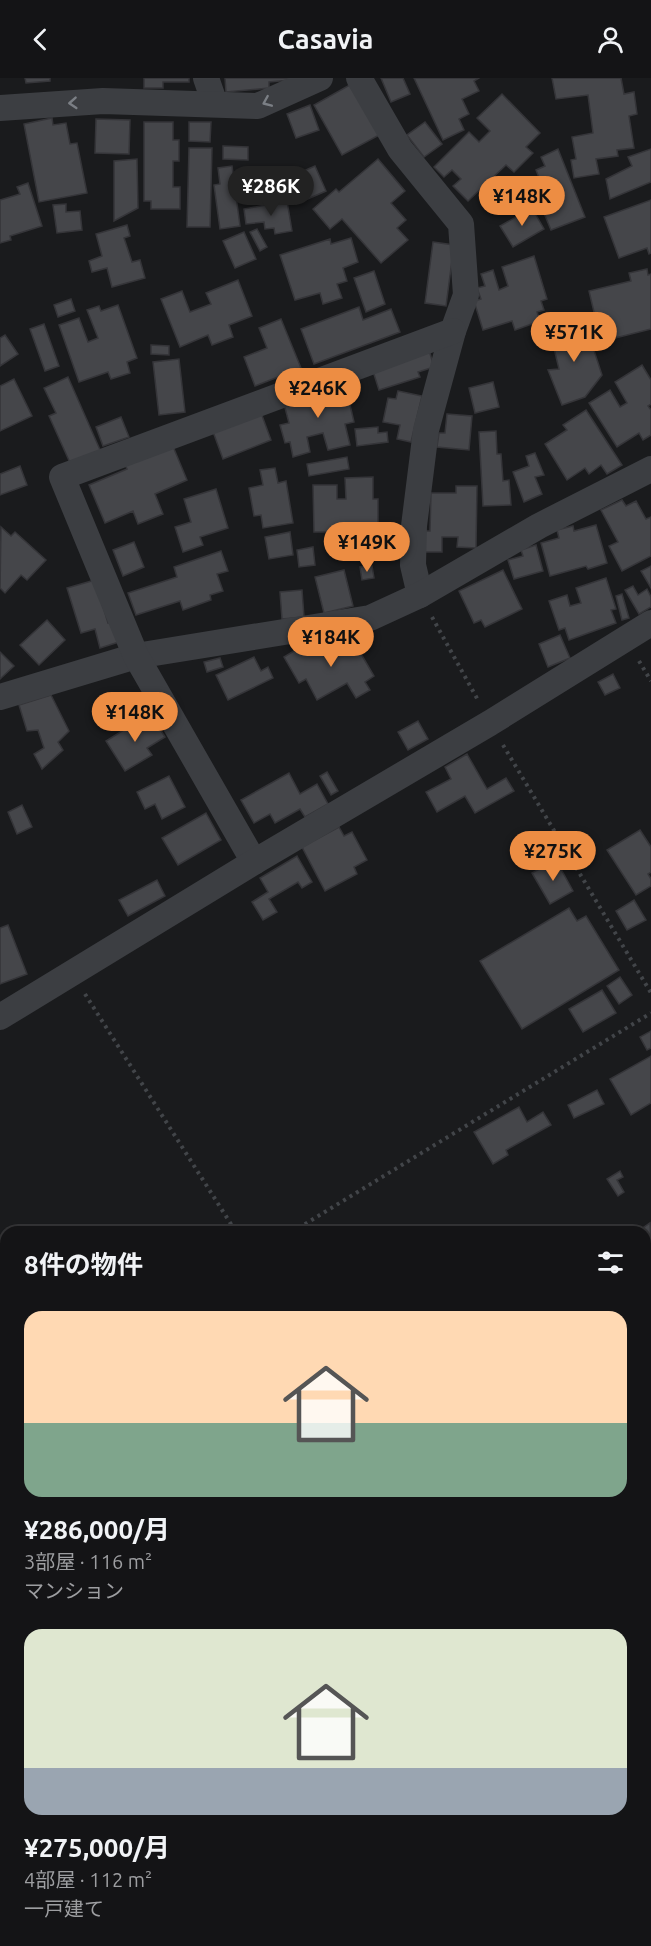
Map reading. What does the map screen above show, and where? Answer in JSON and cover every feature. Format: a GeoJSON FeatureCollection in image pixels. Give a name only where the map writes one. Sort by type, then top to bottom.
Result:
{"type":"FeatureCollection","features":[{"type":"Feature","properties":{"kind":"street"},"geometry":{"type":"LineString","coordinates":[[206,78],[215,104]]}},
{"type":"Feature","properties":{"kind":"street"},"geometry":{"type":"LineString","coordinates":[[0,108],[103,100],[258,106],[320,78]]}},
{"type":"Feature","properties":{"kind":"street"},"geometry":{"type":"LineString","coordinates":[[359,78],[400,149],[461,224],[466,296],[453,331],[426,430],[414,526],[413,565],[420,595]]}},
{"type":"Feature","properties":{"kind":"street"},"geometry":{"type":"LineString","coordinates":[[254,862],[136,656],[62,477],[453,331]]}},
{"type":"Feature","properties":{"kind":"street"},"geometry":{"type":"LineString","coordinates":[[0,697],[136,656],[370,618],[420,595],[539,526],[651,469]]}},
{"type":"Feature","properties":{"kind":"street"},"geometry":{"type":"LineString","coordinates":[[0,1017],[254,862],[490,723],[651,623]]}},
{"type":"Feature","properties":{"kind":"path"},"geometry":{"type":"LineString","coordinates":[[420,595],[490,723],[651,993]]}},
{"type":"Feature","properties":{"kind":"path"},"geometry":{"type":"LineString","coordinates":[[71,973],[232,1226]]}},
{"type":"Feature","properties":{"kind":"path"},"geometry":{"type":"LineString","coordinates":[[302,1226],[651,1013]]}},
{"type":"Feature","properties":{"kind":"building"},"geometry":{"type":"Polygon","coordinates":[[[25,78],[50,78],[50,81],[26,83],[25,78]]]}},
{"type":"Feature","properties":{"kind":"building"},"geometry":{"type":"Polygon","coordinates":[[[144,78],[189,78],[189,82],[163,82],[163,88],[144,88],[144,78]]]}},
{"type":"Feature","properties":{"kind":"building"},"geometry":{"type":"Polygon","coordinates":[[[225,78],[302,79],[269,82],[269,88],[226,92],[225,78]]]}},
{"type":"Feature","properties":{"kind":"building"},"geometry":{"type":"Polygon","coordinates":[[[381,78],[403,78],[410,94],[391,102],[381,78]]]}},
{"type":"Feature","properties":{"kind":"building"},"geometry":{"type":"Polygon","coordinates":[[[414,78],[479,78],[474,81],[479,91],[462,99],[469,114],[459,119],[464,130],[443,140],[414,78]]]}},
{"type":"Feature","properties":{"kind":"building"},"geometry":{"type":"Polygon","coordinates":[[[552,78],[621,78],[624,94],[634,92],[637,114],[629,116],[634,148],[617,150],[618,156],[596,159],[599,174],[574,178],[571,160],[576,159],[572,137],[593,133],[588,95],[556,99],[552,78]]]}},
{"type":"Feature","properties":{"kind":"building"},"geometry":{"type":"Polygon","coordinates":[[[355,82],[383,133],[342,155],[314,105],[355,82]]]}},
{"type":"Feature","properties":{"kind":"building"},"geometry":{"type":"Polygon","coordinates":[[[502,94],[540,133],[526,147],[533,153],[514,172],[506,165],[468,201],[453,186],[461,179],[452,170],[444,177],[434,167],[469,132],[479,142],[490,131],[477,118],[502,94]]]}},
{"type":"Feature","properties":{"kind":"building"},"geometry":{"type":"Polygon","coordinates":[[[310,105],[319,130],[296,138],[287,114],[310,105]]]}},
{"type":"Feature","properties":{"kind":"building"},"geometry":{"type":"Polygon","coordinates":[[[52,118],[53,125],[66,123],[70,144],[77,143],[87,193],[39,202],[24,124],[52,118]]]}},
{"type":"Feature","properties":{"kind":"building"},"geometry":{"type":"Polygon","coordinates":[[[96,119],[130,120],[129,154],[95,153],[96,119]]]}},
{"type":"Feature","properties":{"kind":"building"},"geometry":{"type":"Polygon","coordinates":[[[144,122],[173,122],[173,140],[179,140],[179,161],[173,161],[173,187],[180,187],[180,209],[151,209],[151,201],[144,201],[144,122]]]}},
{"type":"Feature","properties":{"kind":"building"},"geometry":{"type":"Polygon","coordinates":[[[189,122],[211,122],[210,142],[189,141],[189,122]]]}},
{"type":"Feature","properties":{"kind":"building"},"geometry":{"type":"Polygon","coordinates":[[[425,122],[442,144],[424,157],[407,135],[425,122]]]}},
{"type":"Feature","properties":{"kind":"building"},"geometry":{"type":"Polygon","coordinates":[[[223,146],[248,147],[248,160],[223,159],[223,146]]]}},
{"type":"Feature","properties":{"kind":"building"},"geometry":{"type":"Polygon","coordinates":[[[189,148],[212,148],[210,227],[187,227],[189,148]]]}},
{"type":"Feature","properties":{"kind":"building"},"geometry":{"type":"Polygon","coordinates":[[[558,149],[585,217],[551,230],[541,206],[549,203],[536,170],[545,166],[541,157],[558,149]]]}},
{"type":"Feature","properties":{"kind":"building"},"geometry":{"type":"Polygon","coordinates":[[[651,149],[651,182],[610,199],[606,179],[632,166],[628,157],[651,149]]]}},
{"type":"Feature","properties":{"kind":"building"},"geometry":{"type":"Polygon","coordinates":[[[137,159],[138,208],[114,221],[114,161],[137,159]]]}},
{"type":"Feature","properties":{"kind":"building"},"geometry":{"type":"Polygon","coordinates":[[[378,159],[405,191],[391,203],[406,220],[397,228],[408,240],[381,263],[342,219],[330,229],[313,209],[336,189],[339,192],[378,159]]]}},
{"type":"Feature","properties":{"kind":"building"},"geometry":{"type":"Polygon","coordinates":[[[232,166],[240,226],[220,229],[214,185],[220,184],[218,168],[232,166]]]}},
{"type":"Feature","properties":{"kind":"building"},"geometry":{"type":"Polygon","coordinates":[[[315,166],[326,191],[296,204],[285,179],[315,166]]]}},
{"type":"Feature","properties":{"kind":"building"},"geometry":{"type":"Polygon","coordinates":[[[256,170],[257,179],[241,180],[240,172],[256,170]]]}},
{"type":"Feature","properties":{"kind":"building"},"geometry":{"type":"Polygon","coordinates":[[[282,182],[284,194],[270,196],[269,183],[282,182]]]}},
{"type":"Feature","properties":{"kind":"building"},"geometry":{"type":"Polygon","coordinates":[[[28,183],[42,226],[10,236],[11,240],[0,243],[0,200],[20,194],[17,187],[28,183]]]}},
{"type":"Feature","properties":{"kind":"building"},"geometry":{"type":"Polygon","coordinates":[[[264,183],[266,198],[240,201],[238,187],[264,183]]]}},
{"type":"Feature","properties":{"kind":"building"},"geometry":{"type":"Polygon","coordinates":[[[651,200],[651,253],[649,254],[647,248],[619,258],[604,217],[651,200]]]}},
{"type":"Feature","properties":{"kind":"building"},"geometry":{"type":"Polygon","coordinates":[[[287,201],[292,231],[275,234],[274,228],[265,229],[264,222],[246,224],[244,209],[287,201]]]}},
{"type":"Feature","properties":{"kind":"building"},"geometry":{"type":"Polygon","coordinates":[[[66,204],[66,212],[80,211],[82,230],[57,233],[53,205],[66,204]]]}},
{"type":"Feature","properties":{"kind":"building"},"geometry":{"type":"Polygon","coordinates":[[[532,208],[544,229],[513,247],[500,226],[532,208]]]}},
{"type":"Feature","properties":{"kind":"building"},"geometry":{"type":"Polygon","coordinates":[[[127,225],[130,236],[124,238],[132,262],[140,260],[145,278],[112,287],[107,268],[92,272],[89,261],[102,256],[96,234],[127,225]]]}},
{"type":"Feature","properties":{"kind":"building"},"geometry":{"type":"Polygon","coordinates":[[[257,229],[267,247],[260,251],[250,232],[257,229]]]}},
{"type":"Feature","properties":{"kind":"building"},"geometry":{"type":"Polygon","coordinates":[[[244,232],[256,259],[235,268],[223,241],[244,232]]]}},
{"type":"Feature","properties":{"kind":"building"},"geometry":{"type":"Polygon","coordinates":[[[351,238],[358,262],[343,268],[347,281],[337,284],[342,298],[323,304],[320,293],[295,300],[280,255],[330,239],[331,244],[351,238]]]}},
{"type":"Feature","properties":{"kind":"building"},"geometry":{"type":"Polygon","coordinates":[[[433,242],[454,245],[446,306],[425,303],[433,242]]]}},
{"type":"Feature","properties":{"kind":"building"},"geometry":{"type":"Polygon","coordinates":[[[534,256],[547,299],[541,301],[544,310],[537,312],[540,321],[515,330],[512,321],[483,330],[474,301],[481,299],[477,288],[485,286],[481,274],[493,270],[499,290],[508,286],[502,267],[534,256]]]}},
{"type":"Feature","properties":{"kind":"building"},"geometry":{"type":"Polygon","coordinates":[[[647,269],[648,275],[651,274],[651,329],[607,340],[605,331],[599,333],[589,291],[631,281],[629,273],[647,269]]]}},
{"type":"Feature","properties":{"kind":"building"},"geometry":{"type":"Polygon","coordinates":[[[374,271],[385,304],[366,312],[354,278],[374,271]]]}},
{"type":"Feature","properties":{"kind":"building"},"geometry":{"type":"Polygon","coordinates":[[[238,280],[252,316],[229,325],[233,337],[212,345],[208,335],[180,347],[161,299],[182,291],[190,312],[211,304],[206,293],[238,280]]]}},
{"type":"Feature","properties":{"kind":"building"},"geometry":{"type":"Polygon","coordinates":[[[71,299],[75,311],[58,317],[54,305],[71,299]]]}},
{"type":"Feature","properties":{"kind":"building"},"geometry":{"type":"Polygon","coordinates":[[[118,305],[137,358],[127,362],[130,373],[111,379],[108,372],[79,382],[59,325],[79,318],[88,342],[98,338],[87,310],[99,306],[101,311],[118,305]]]}},
{"type":"Feature","properties":{"kind":"building"},"geometry":{"type":"Polygon","coordinates":[[[359,307],[363,320],[391,309],[400,332],[314,364],[301,329],[359,307]]]}},
{"type":"Feature","properties":{"kind":"building"},"geometry":{"type":"Polygon","coordinates":[[[575,318],[582,339],[589,335],[602,375],[585,397],[562,405],[548,370],[559,369],[553,344],[559,344],[552,325],[575,318]]]}},
{"type":"Feature","properties":{"kind":"building"},"geometry":{"type":"Polygon","coordinates":[[[281,319],[301,368],[255,386],[244,357],[267,348],[259,328],[281,319]]]}},
{"type":"Feature","properties":{"kind":"building"},"geometry":{"type":"Polygon","coordinates":[[[44,324],[59,366],[45,371],[30,329],[44,324]]]}},
{"type":"Feature","properties":{"kind":"building"},"geometry":{"type":"Polygon","coordinates":[[[5,335],[18,354],[0,366],[0,338],[5,335]]]}},
{"type":"Feature","properties":{"kind":"building"},"geometry":{"type":"Polygon","coordinates":[[[151,345],[169,346],[169,355],[151,354],[151,345]]]}},
{"type":"Feature","properties":{"kind":"building"},"geometry":{"type":"Polygon","coordinates":[[[429,350],[434,367],[418,372],[420,377],[379,390],[372,368],[429,350]]]}},
{"type":"Feature","properties":{"kind":"building"},"geometry":{"type":"Polygon","coordinates":[[[179,359],[185,412],[159,415],[153,362],[179,359]]]}},
{"type":"Feature","properties":{"kind":"building"},"geometry":{"type":"Polygon","coordinates":[[[642,365],[651,380],[651,404],[648,406],[651,410],[651,435],[643,440],[639,433],[617,447],[589,403],[610,390],[620,407],[627,403],[615,382],[642,365]]]}},
{"type":"Feature","properties":{"kind":"building"},"geometry":{"type":"Polygon","coordinates":[[[68,377],[101,452],[71,465],[49,416],[56,413],[44,388],[68,377]]]}},
{"type":"Feature","properties":{"kind":"building"},"geometry":{"type":"Polygon","coordinates":[[[14,379],[32,416],[0,431],[0,386],[14,379]]]}},
{"type":"Feature","properties":{"kind":"building"},"geometry":{"type":"Polygon","coordinates":[[[493,382],[499,407],[475,413],[469,388],[493,382]]]}},
{"type":"Feature","properties":{"kind":"building"},"geometry":{"type":"Polygon","coordinates":[[[333,385],[334,391],[346,388],[354,422],[345,424],[350,445],[328,450],[323,433],[307,437],[310,452],[293,457],[290,442],[285,443],[280,425],[289,423],[283,400],[306,394],[308,403],[313,401],[310,390],[333,385]]]}},
{"type":"Feature","properties":{"kind":"building"},"geometry":{"type":"Polygon","coordinates":[[[398,391],[422,396],[411,442],[397,439],[400,425],[383,422],[388,398],[396,399],[398,391]]]}},
{"type":"Feature","properties":{"kind":"building"},"geometry":{"type":"Polygon","coordinates":[[[260,410],[271,440],[223,459],[212,429],[260,410]]]}},
{"type":"Feature","properties":{"kind":"building"},"geometry":{"type":"Polygon","coordinates":[[[586,410],[622,465],[607,474],[601,465],[589,474],[585,468],[567,480],[545,444],[567,430],[563,425],[586,410]]]}},
{"type":"Feature","properties":{"kind":"building"},"geometry":{"type":"Polygon","coordinates":[[[447,414],[472,416],[469,450],[437,447],[439,433],[445,433],[447,414]]]}},
{"type":"Feature","properties":{"kind":"building"},"geometry":{"type":"Polygon","coordinates":[[[121,417],[129,437],[103,446],[96,427],[121,417]]]}},
{"type":"Feature","properties":{"kind":"building"},"geometry":{"type":"Polygon","coordinates":[[[378,427],[378,433],[387,432],[388,442],[357,446],[355,429],[378,427]]]}},
{"type":"Feature","properties":{"kind":"building"},"geometry":{"type":"Polygon","coordinates":[[[496,431],[497,454],[501,454],[503,481],[509,480],[511,505],[483,506],[479,432],[496,431]]]}},
{"type":"Feature","properties":{"kind":"building"},"geometry":{"type":"Polygon","coordinates":[[[172,444],[187,480],[155,494],[163,514],[138,524],[133,511],[105,523],[89,485],[127,469],[125,464],[172,444]]]}},
{"type":"Feature","properties":{"kind":"building"},"geometry":{"type":"Polygon","coordinates":[[[535,453],[544,475],[535,477],[542,494],[524,502],[513,472],[529,466],[526,456],[535,453]]]}},
{"type":"Feature","properties":{"kind":"building"},"geometry":{"type":"Polygon","coordinates":[[[347,457],[349,469],[309,476],[307,464],[347,457]]]}},
{"type":"Feature","properties":{"kind":"building"},"geometry":{"type":"Polygon","coordinates":[[[20,466],[27,485],[0,495],[0,474],[20,466]]]}},
{"type":"Feature","properties":{"kind":"building"},"geometry":{"type":"Polygon","coordinates":[[[275,468],[278,483],[286,481],[293,523],[263,528],[261,515],[254,516],[249,488],[263,485],[260,470],[275,468]]]}},
{"type":"Feature","properties":{"kind":"building"},"geometry":{"type":"Polygon","coordinates":[[[373,477],[373,499],[378,499],[378,530],[360,530],[361,541],[335,542],[335,532],[314,532],[313,485],[337,485],[337,499],[346,499],[345,478],[373,477]]]}},
{"type":"Feature","properties":{"kind":"building"},"geometry":{"type":"Polygon","coordinates":[[[456,486],[477,486],[476,548],[457,547],[458,537],[442,537],[442,552],[424,552],[424,531],[430,531],[431,493],[456,493],[456,486]]]}},
{"type":"Feature","properties":{"kind":"building"},"geometry":{"type":"Polygon","coordinates":[[[216,489],[228,528],[200,537],[203,545],[183,552],[175,527],[191,522],[184,499],[216,489]]]}},
{"type":"Feature","properties":{"kind":"building"},"geometry":{"type":"Polygon","coordinates":[[[622,500],[626,506],[636,501],[646,519],[651,517],[651,556],[622,571],[609,546],[618,542],[601,510],[622,500]]]}},
{"type":"Feature","properties":{"kind":"building"},"geometry":{"type":"Polygon","coordinates":[[[596,525],[607,563],[550,576],[541,543],[559,538],[557,530],[573,526],[574,531],[596,525]]]}},
{"type":"Feature","properties":{"kind":"building"},"geometry":{"type":"Polygon","coordinates":[[[1,527],[11,536],[15,532],[46,560],[27,580],[21,575],[5,593],[0,588],[1,527]]]}},
{"type":"Feature","properties":{"kind":"building"},"geometry":{"type":"Polygon","coordinates":[[[290,532],[293,555],[269,559],[265,537],[290,532]]]}},
{"type":"Feature","properties":{"kind":"building"},"geometry":{"type":"Polygon","coordinates":[[[134,542],[144,567],[123,576],[113,550],[134,542]]]}},
{"type":"Feature","properties":{"kind":"building"},"geometry":{"type":"Polygon","coordinates":[[[536,545],[543,571],[514,579],[508,560],[523,556],[521,550],[536,545]]]}},
{"type":"Feature","properties":{"kind":"building"},"geometry":{"type":"Polygon","coordinates":[[[313,547],[315,565],[299,567],[297,550],[313,547]]]}},
{"type":"Feature","properties":{"kind":"building"},"geometry":{"type":"Polygon","coordinates":[[[221,551],[228,571],[217,574],[223,591],[210,595],[211,600],[183,610],[180,601],[136,615],[128,593],[177,577],[174,567],[221,551]]]}},
{"type":"Feature","properties":{"kind":"building"},"geometry":{"type":"Polygon","coordinates":[[[372,566],[374,578],[362,580],[360,567],[372,566]]]}},
{"type":"Feature","properties":{"kind":"building"},"geometry":{"type":"Polygon","coordinates":[[[651,566],[651,588],[641,571],[651,566]]]}},
{"type":"Feature","properties":{"kind":"building"},"geometry":{"type":"Polygon","coordinates":[[[344,570],[353,606],[324,613],[315,577],[344,570]]]}},
{"type":"Feature","properties":{"kind":"building"},"geometry":{"type":"Polygon","coordinates":[[[503,570],[522,609],[485,627],[481,620],[474,623],[459,591],[503,570]]]}},
{"type":"Feature","properties":{"kind":"building"},"geometry":{"type":"Polygon","coordinates":[[[606,578],[616,609],[611,610],[616,623],[569,640],[565,628],[559,630],[549,601],[567,595],[570,606],[581,603],[576,588],[606,578]]]}},
{"type":"Feature","properties":{"kind":"building"},"geometry":{"type":"Polygon","coordinates":[[[95,580],[108,623],[115,621],[122,641],[100,648],[95,629],[81,633],[67,588],[95,580]]]}},
{"type":"Feature","properties":{"kind":"building"},"geometry":{"type":"Polygon","coordinates":[[[633,586],[638,595],[647,589],[651,597],[651,607],[639,614],[625,590],[633,586]]]}},
{"type":"Feature","properties":{"kind":"building"},"geometry":{"type":"Polygon","coordinates":[[[302,590],[304,617],[282,619],[280,592],[302,590]]]}},
{"type":"Feature","properties":{"kind":"building"},"geometry":{"type":"Polygon","coordinates":[[[622,594],[629,618],[622,620],[616,596],[622,594]]]}},
{"type":"Feature","properties":{"kind":"building"},"geometry":{"type":"Polygon","coordinates":[[[47,620],[65,640],[39,665],[20,645],[47,620]]]}},
{"type":"Feature","properties":{"kind":"building"},"geometry":{"type":"Polygon","coordinates":[[[350,635],[374,676],[365,682],[370,690],[356,698],[347,683],[317,700],[306,679],[299,683],[284,657],[307,643],[315,655],[350,635]]]}},
{"type":"Feature","properties":{"kind":"building"},"geometry":{"type":"Polygon","coordinates":[[[560,635],[570,658],[548,667],[539,644],[560,635]]]}},
{"type":"Feature","properties":{"kind":"building"},"geometry":{"type":"Polygon","coordinates":[[[0,652],[14,666],[0,679],[0,652]]]}},
{"type":"Feature","properties":{"kind":"building"},"geometry":{"type":"Polygon","coordinates":[[[254,657],[261,671],[268,667],[273,678],[228,700],[216,675],[254,657]]]}},
{"type":"Feature","properties":{"kind":"building"},"geometry":{"type":"Polygon","coordinates":[[[220,658],[223,667],[207,672],[204,662],[220,658]]]}},
{"type":"Feature","properties":{"kind":"building"},"geometry":{"type":"Polygon","coordinates":[[[613,674],[620,688],[605,695],[598,682],[613,674]]]}},
{"type":"Feature","properties":{"kind":"building"},"geometry":{"type":"Polygon","coordinates":[[[51,695],[69,731],[58,742],[63,750],[42,769],[34,754],[44,748],[38,730],[27,731],[19,705],[51,695]]]}},
{"type":"Feature","properties":{"kind":"building"},"geometry":{"type":"Polygon","coordinates":[[[143,718],[148,726],[155,721],[165,737],[147,748],[152,755],[125,771],[106,741],[143,718]]]}},
{"type":"Feature","properties":{"kind":"building"},"geometry":{"type":"Polygon","coordinates":[[[418,721],[428,739],[408,750],[398,732],[418,721]]]}},
{"type":"Feature","properties":{"kind":"building"},"geometry":{"type":"Polygon","coordinates":[[[467,754],[487,789],[506,778],[514,791],[475,813],[465,796],[437,812],[426,792],[451,779],[445,767],[467,754]]]}},
{"type":"Feature","properties":{"kind":"building"},"geometry":{"type":"Polygon","coordinates":[[[327,772],[338,791],[331,795],[320,776],[327,772]]]}},
{"type":"Feature","properties":{"kind":"building"},"geometry":{"type":"Polygon","coordinates":[[[289,773],[300,794],[317,784],[328,804],[305,817],[300,809],[275,823],[270,814],[254,823],[241,800],[289,773]]]}},
{"type":"Feature","properties":{"kind":"building"},"geometry":{"type":"Polygon","coordinates":[[[169,776],[185,807],[162,819],[155,804],[145,809],[137,792],[169,776]]]}},
{"type":"Feature","properties":{"kind":"building"},"geometry":{"type":"Polygon","coordinates":[[[22,805],[32,827],[17,834],[8,812],[22,805]]]}},
{"type":"Feature","properties":{"kind":"building"},"geometry":{"type":"Polygon","coordinates":[[[206,813],[221,840],[178,865],[162,838],[206,813]]]}},
{"type":"Feature","properties":{"kind":"building"},"geometry":{"type":"Polygon","coordinates":[[[339,827],[344,836],[352,832],[367,860],[354,867],[357,874],[325,891],[302,847],[339,827]]]}},
{"type":"Feature","properties":{"kind":"building"},"geometry":{"type":"Polygon","coordinates":[[[640,830],[651,847],[651,872],[648,874],[651,886],[636,895],[607,850],[640,830]]]}},
{"type":"Feature","properties":{"kind":"building"},"geometry":{"type":"Polygon","coordinates":[[[297,856],[312,882],[302,888],[298,882],[269,899],[277,912],[263,920],[252,902],[268,892],[260,878],[297,856]]]}},
{"type":"Feature","properties":{"kind":"building"},"geometry":{"type":"Polygon","coordinates":[[[556,860],[573,891],[550,904],[532,873],[556,860]]]}},
{"type":"Feature","properties":{"kind":"building"},"geometry":{"type":"Polygon","coordinates":[[[157,880],[165,896],[128,916],[119,900],[157,880]]]}},
{"type":"Feature","properties":{"kind":"building"},"geometry":{"type":"Polygon","coordinates":[[[634,900],[646,920],[627,930],[616,911],[634,900]]]}},
{"type":"Feature","properties":{"kind":"building"},"geometry":{"type":"Polygon","coordinates":[[[569,908],[577,921],[586,916],[619,970],[522,1029],[480,961],[569,908]]]}},
{"type":"Feature","properties":{"kind":"building"},"geometry":{"type":"Polygon","coordinates":[[[8,925],[27,974],[0,984],[0,928],[8,925]]]}},
{"type":"Feature","properties":{"kind":"building"},"geometry":{"type":"Polygon","coordinates":[[[620,977],[632,995],[619,1004],[607,986],[620,977]]]}},
{"type":"Feature","properties":{"kind":"building"},"geometry":{"type":"Polygon","coordinates":[[[602,990],[616,1013],[583,1032],[569,1009],[602,990]]]}},
{"type":"Feature","properties":{"kind":"building"},"geometry":{"type":"Polygon","coordinates":[[[651,1031],[651,1048],[647,1050],[640,1037],[651,1031]]]}},
{"type":"Feature","properties":{"kind":"building"},"geometry":{"type":"Polygon","coordinates":[[[651,1056],[651,1103],[631,1115],[610,1079],[651,1056]]]}},
{"type":"Feature","properties":{"kind":"building"},"geometry":{"type":"Polygon","coordinates":[[[597,1090],[604,1104],[574,1118],[568,1105],[597,1090]]]}},
{"type":"Feature","properties":{"kind":"building"},"geometry":{"type":"Polygon","coordinates":[[[519,1107],[527,1122],[543,1112],[551,1125],[506,1150],[508,1155],[493,1164],[474,1132],[519,1107]]]}},
{"type":"Feature","properties":{"kind":"building"},"geometry":{"type":"Polygon","coordinates":[[[620,1171],[623,1177],[617,1180],[624,1192],[618,1196],[607,1179],[620,1171]]]}}]}
